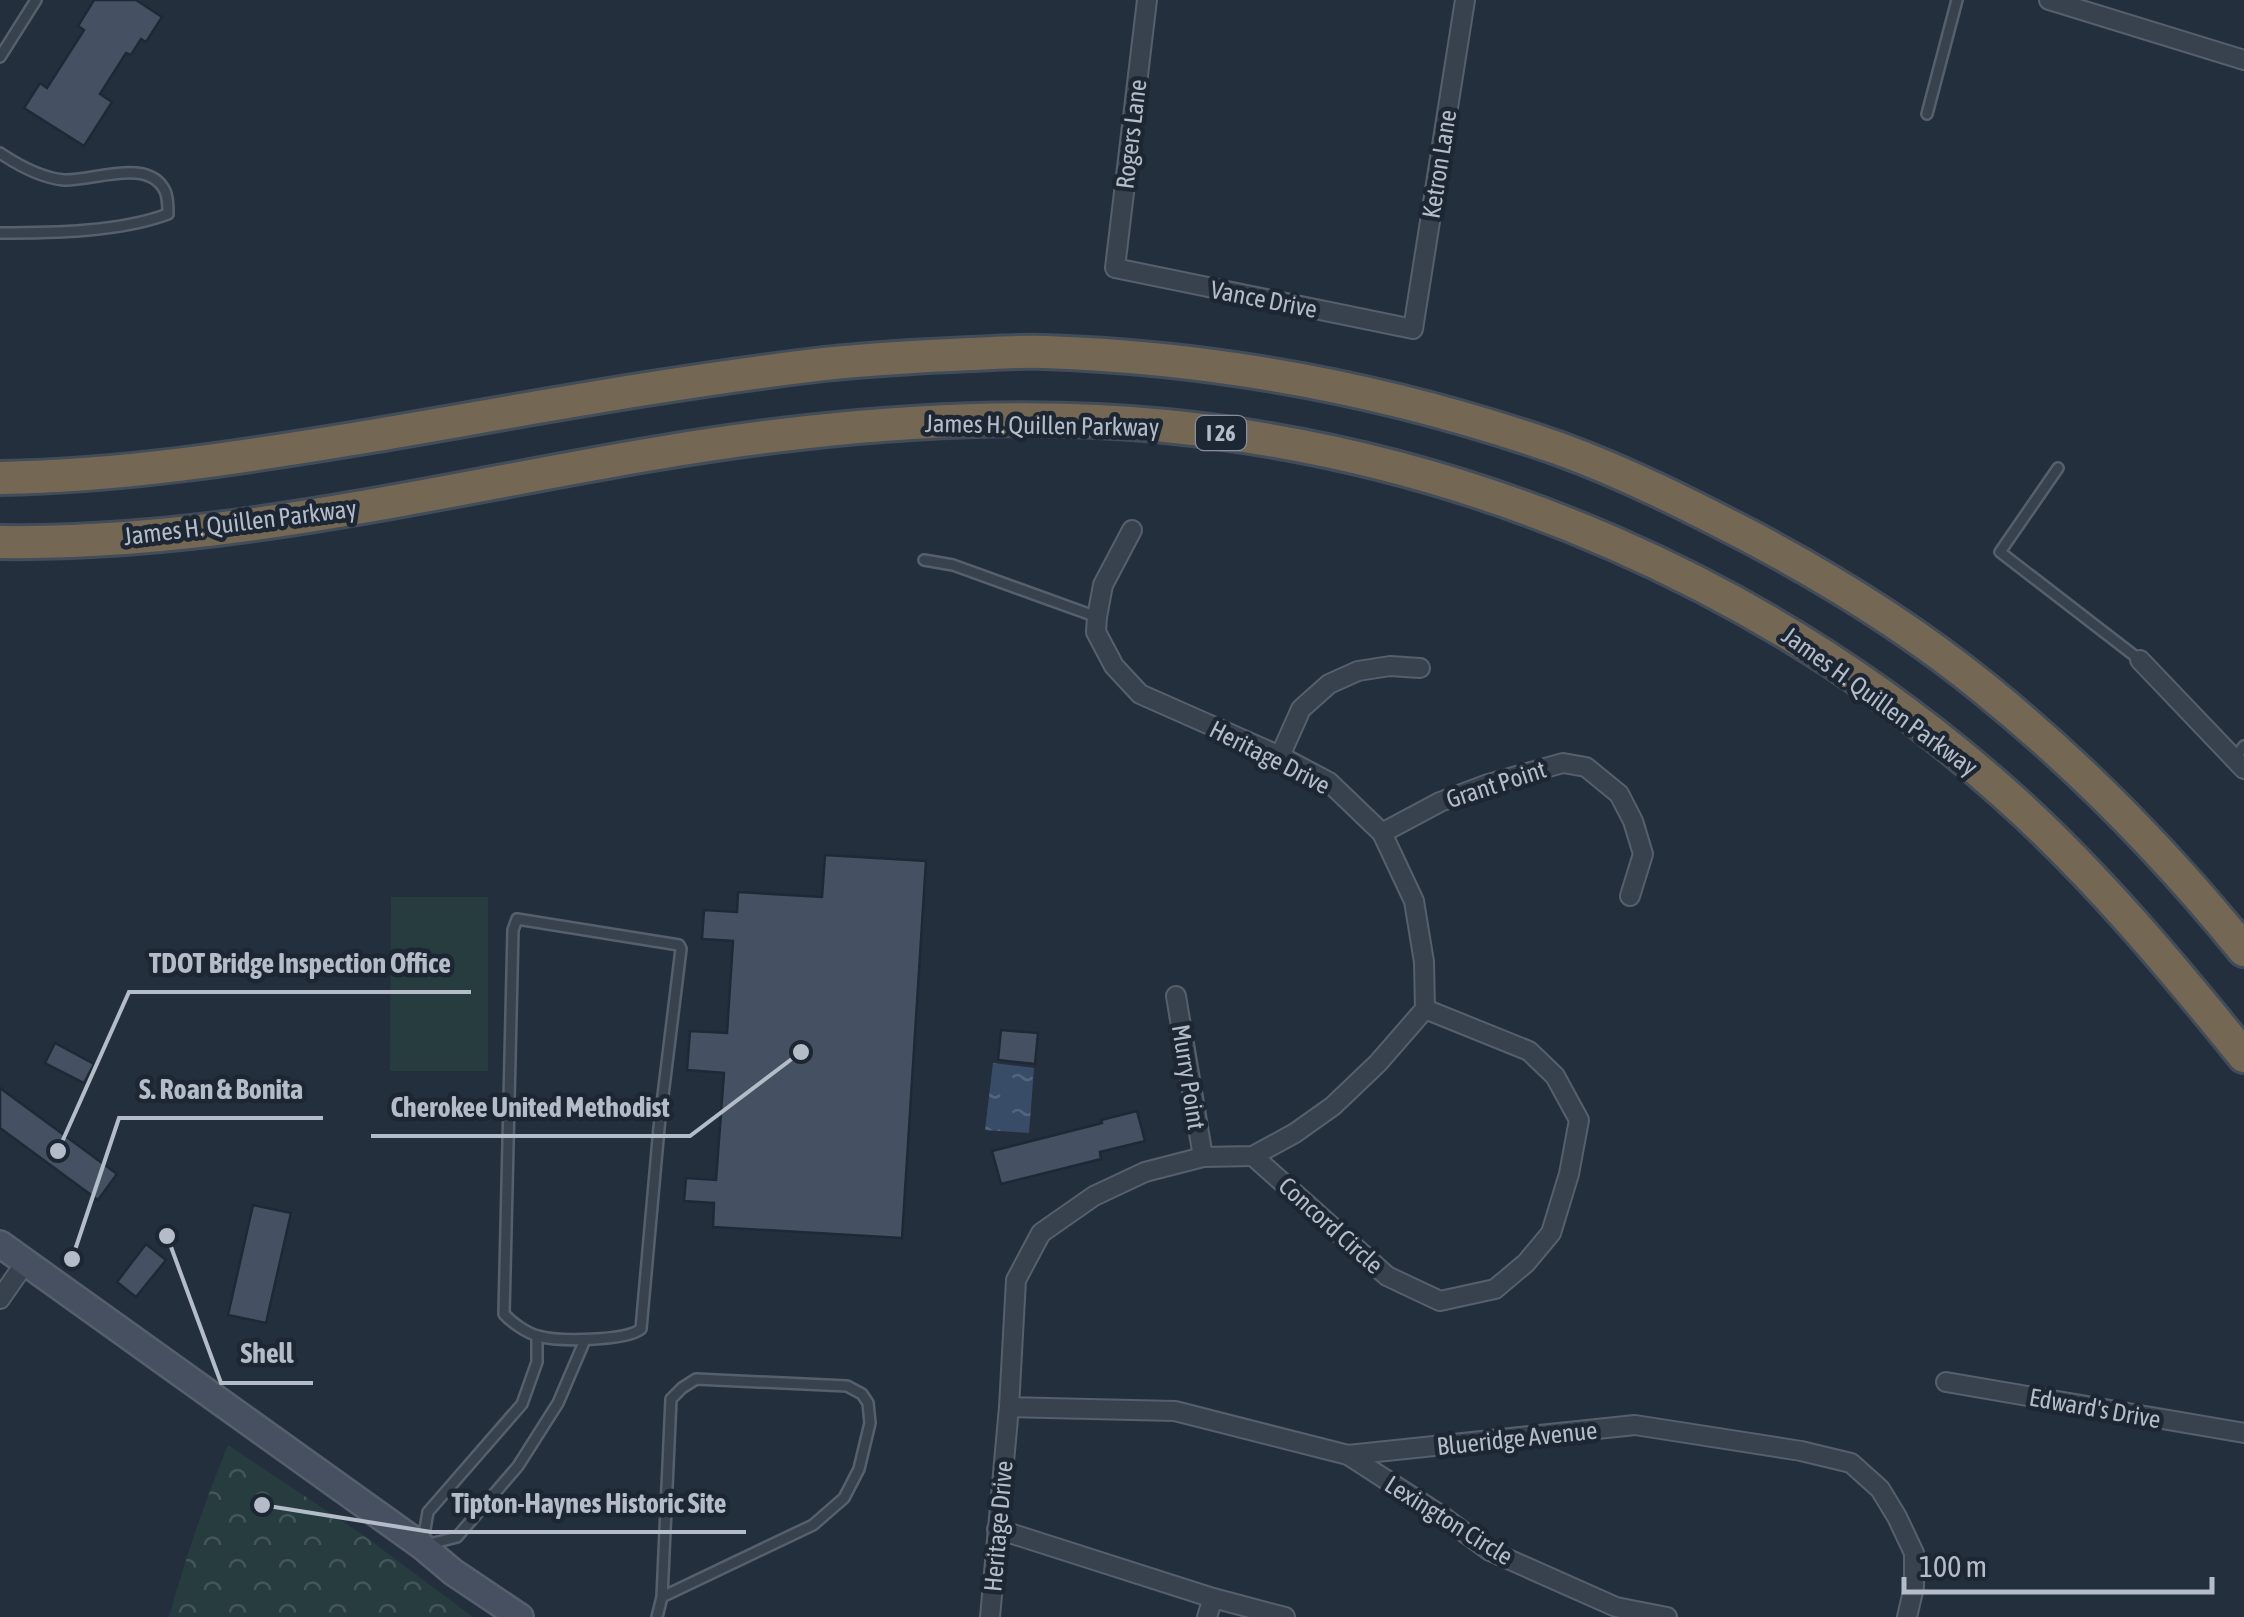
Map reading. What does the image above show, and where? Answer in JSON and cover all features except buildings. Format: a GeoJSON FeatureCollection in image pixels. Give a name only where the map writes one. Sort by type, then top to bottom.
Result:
{"type":"FeatureCollection","features":[{"type":"Feature","properties":{"kind":"highway"},"geometry":{"type":"LineString","coordinates":[[0,478],[64,477],[214,462],[666,384],[830,363],[944,355],[1038,352],[1148,358],[1359,390],[1446,412],[1565,451],[1665,493],[1784,555],[1876,610],[1983,687],[2062,756],[2138,830],[2244,950]]}},
{"type":"Feature","properties":{"kind":"highway","name":"James H. Quillen Parkway"},"geometry":{"type":"LineString","coordinates":[[0,542],[166,535],[324,514],[703,446],[808,432],[935,422],[1054,420],[1163,426],[1269,440],[1372,460],[1592,532],[1700,584],[1777,626],[1835,664],[1918,722],[2003,792],[2098,884],[2244,1056]]}},
{"type":"Feature","properties":{"kind":"main road"},"geometry":{"type":"LineString","coordinates":[[0,1244],[520,1617]]}},
{"type":"Feature","properties":{"kind":"street","name":"Rogers Lane"},"geometry":{"type":"LineString","coordinates":[[1115,268],[1147,0]]}},
{"type":"Feature","properties":{"kind":"street","name":"Ketron Lane"},"geometry":{"type":"LineString","coordinates":[[1412,329],[1465,0]]}},
{"type":"Feature","properties":{"kind":"street"},"geometry":{"type":"LineString","coordinates":[[2049,0],[2244,60]]}},
{"type":"Feature","properties":{"kind":"street","name":"Vance Drive"},"geometry":{"type":"LineString","coordinates":[[1115,268],[1412,329]]}},
{"type":"Feature","properties":{"kind":"street"},"geometry":{"type":"LineString","coordinates":[[1097,617],[1103,585],[1132,530]]}},
{"type":"Feature","properties":{"kind":"street","name":"Heritage Drive"},"geometry":{"type":"LineString","coordinates":[[990,1617],[1016,1280],[1042,1233],[1094,1196],[1145,1172],[1203,1157],[1253,1156],[1295,1133],[1333,1106],[1378,1063],[1425,1008],[1424,962],[1414,900],[1382,834],[1329,782],[1140,694],[1114,666],[1096,632],[1097,617]]}},
{"type":"Feature","properties":{"kind":"street"},"geometry":{"type":"LineString","coordinates":[[2140,660],[2241,758]]}},
{"type":"Feature","properties":{"kind":"street"},"geometry":{"type":"LineString","coordinates":[[1280,756],[1302,709],[1329,684],[1358,671],[1390,666],[1420,668]]}},
{"type":"Feature","properties":{"kind":"street","name":"Grant Point"},"geometry":{"type":"LineString","coordinates":[[1382,834],[1440,802],[1488,784],[1564,763],[1586,767],[1619,794],[1633,821],[1643,854],[1630,896]]}},
{"type":"Feature","properties":{"kind":"street","name":"Murry Point"},"geometry":{"type":"LineString","coordinates":[[1176,996],[1203,1157]]}},
{"type":"Feature","properties":{"kind":"street","name":"Concord Circle"},"geometry":{"type":"LineString","coordinates":[[1253,1156],[1387,1276],[1440,1300],[1495,1289],[1526,1263],[1552,1234],[1579,1120],[1554,1076],[1529,1052],[1425,1008]]}},
{"type":"Feature","properties":{"kind":"street"},"geometry":{"type":"LineString","coordinates":[[0,1300],[25,1263]]}},
{"type":"Feature","properties":{"kind":"street","name":"Edward's Drive"},"geometry":{"type":"LineString","coordinates":[[1946,1382],[2244,1433]]}},
{"type":"Feature","properties":{"kind":"street","name":"Blueridge Avenue"},"geometry":{"type":"LineString","coordinates":[[1009,1407],[1175,1411],[1348,1455],[1634,1425],[1801,1451],[1851,1463],[1880,1489],[1898,1517],[1914,1553],[1914,1587],[1906,1617]]}},
{"type":"Feature","properties":{"kind":"street","name":"Lexington Circle"},"geometry":{"type":"LineString","coordinates":[[1348,1455],[1490,1550],[1616,1607],[1667,1617]]}},
{"type":"Feature","properties":{"kind":"street"},"geometry":{"type":"LineString","coordinates":[[997,1529],[1285,1617]]}},
{"type":"Feature","properties":{"kind":"street"},"geometry":{"type":"LineString","coordinates":[[1207,1617],[1214,1598]]}},
{"type":"Feature","properties":{"kind":"lane"},"geometry":{"type":"LineString","coordinates":[[0,57],[36,0]]}},
{"type":"Feature","properties":{"kind":"lane"},"geometry":{"type":"LineString","coordinates":[[1927,114],[1957,0]]}},
{"type":"Feature","properties":{"kind":"lane"},"geometry":{"type":"LineString","coordinates":[[0,154],[62,180],[144,172],[166,192],[168,214],[145,223],[44,233],[0,233]]}},
{"type":"Feature","properties":{"kind":"lane"},"geometry":{"type":"LineString","coordinates":[[2058,468],[2000,552],[2140,660]]}},
{"type":"Feature","properties":{"kind":"lane"},"geometry":{"type":"LineString","coordinates":[[924,560],[953,565],[1097,617]]}},
{"type":"Feature","properties":{"kind":"lane"},"geometry":{"type":"LineString","coordinates":[[517,919],[679,945],[682,950],[659,1128],[642,1329],[633,1336],[585,1340],[537,1336],[504,1314],[513,930],[517,919]]}},
{"type":"Feature","properties":{"kind":"lane"},"geometry":{"type":"LineString","coordinates":[[537,1336],[536,1362],[522,1404],[428,1512],[422,1546],[457,1537],[518,1466],[558,1403],[585,1340]]}},
{"type":"Feature","properties":{"kind":"lane"},"geometry":{"type":"LineString","coordinates":[[657,1617],[662,1597],[672,1400],[682,1388],[696,1379],[848,1386],[862,1394],[868,1403],[870,1423],[859,1470],[844,1498],[813,1525],[662,1597]]}},
{"type":"Feature","properties":{"kind":"green space"},"geometry":{"type":"Polygon","coordinates":[[[391,897],[488,897],[488,1071],[390,1071],[391,897]]]}},
{"type":"Feature","properties":{"kind":"green space"},"geometry":{"type":"Polygon","coordinates":[[[228,1445],[363,1535],[473,1617],[169,1617],[228,1445]]]}},
{"type":"Feature","properties":{"kind":"water"},"geometry":{"type":"Polygon","coordinates":[[[993,1063],[1034,1068],[1029,1133],[985,1130],[993,1063]]]}},
{"type":"Feature","properties":{"kind":"place","name":"Cherokee United Methodist"},"geometry":{"type":"Point","coordinates":[801,1052]}},
{"type":"Feature","properties":{"kind":"place","name":"TDOT Bridge Inspection Office"},"geometry":{"type":"Point","coordinates":[58,1151]}},
{"type":"Feature","properties":{"kind":"place","name":"Shell"},"geometry":{"type":"Point","coordinates":[167,1236]}},
{"type":"Feature","properties":{"kind":"place","name":"S. Roan & Bonita"},"geometry":{"type":"Point","coordinates":[72,1259]}},
{"type":"Feature","properties":{"kind":"place","name":"Tipton-Haynes Historic Site"},"geometry":{"type":"Point","coordinates":[262,1505]}}]}
